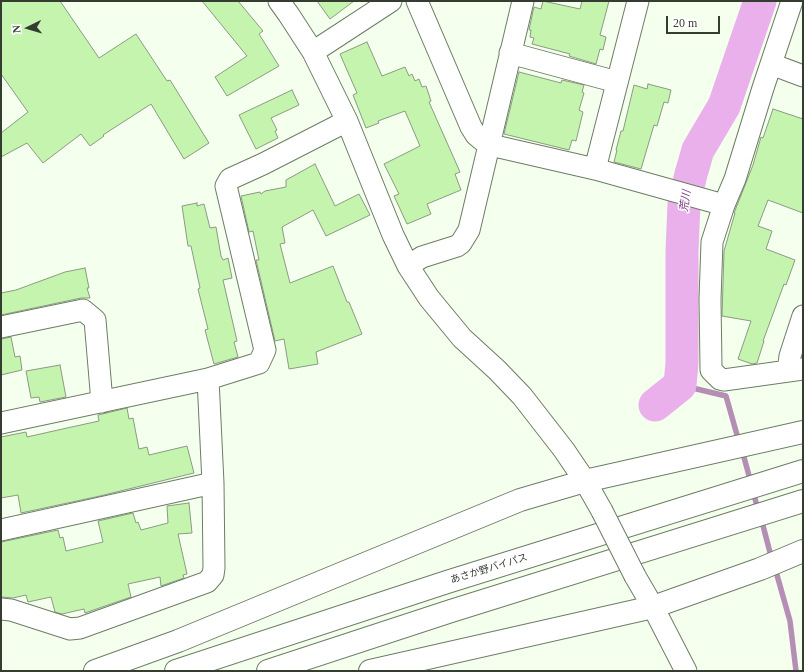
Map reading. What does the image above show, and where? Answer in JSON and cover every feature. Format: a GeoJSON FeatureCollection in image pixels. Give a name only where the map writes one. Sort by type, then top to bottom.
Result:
{"type":"FeatureCollection","features":[{"type":"Feature","properties":{"kind":"highway"},"geometry":{"type":"LineString","coordinates":[[95,671],[178,641],[520,500],[585,481],[803,432]]}},
{"type":"Feature","properties":{"kind":"highway","name":"あさか野バイパス"},"geometry":{"type":"LineString","coordinates":[[176,671],[447,582],[803,470]]}},
{"type":"Feature","properties":{"kind":"highway"},"geometry":{"type":"LineString","coordinates":[[268,671],[451,611],[803,501]]}},
{"type":"Feature","properties":{"kind":"highway"},"geometry":{"type":"LineString","coordinates":[[370,671],[653,607],[760,569],[803,551]]}},
{"type":"Feature","properties":{"kind":"street"},"geometry":{"type":"LineString","coordinates":[[279,1],[313,52],[347,121],[393,235],[408,266],[429,298],[462,338],[497,370],[522,396],[564,450],[585,481],[602,511],[686,671]]}},
{"type":"Feature","properties":{"kind":"street"},"geometry":{"type":"LineString","coordinates":[[313,52],[391,1]]}},
{"type":"Feature","properties":{"kind":"street"},"geometry":{"type":"LineString","coordinates":[[417,1],[471,127],[476,135],[482,140],[488,143],[595,169],[724,205]]}},
{"type":"Feature","properties":{"kind":"street"},"geometry":{"type":"LineString","coordinates":[[408,266],[422,257],[457,246],[469,230],[488,143],[523,1]]}},
{"type":"Feature","properties":{"kind":"street"},"geometry":{"type":"LineString","coordinates":[[595,169],[638,1]]}},
{"type":"Feature","properties":{"kind":"street"},"geometry":{"type":"LineString","coordinates":[[792,1],[735,179],[724,205],[712,242],[710,299],[711,370],[720,379],[724,380],[795,370],[790,356],[803,316]]}},
{"type":"Feature","properties":{"kind":"street"},"geometry":{"type":"LineString","coordinates":[[510,53],[617,82]]}},
{"type":"Feature","properties":{"kind":"street"},"geometry":{"type":"LineString","coordinates":[[771,64],[803,76]]}},
{"type":"Feature","properties":{"kind":"street"},"geometry":{"type":"LineString","coordinates":[[1,424],[208,379],[259,363],[265,350],[226,186],[230,179],[263,164],[347,121]]}},
{"type":"Feature","properties":{"kind":"street"},"geometry":{"type":"LineString","coordinates":[[1,327],[83,310],[95,320],[102,402]]}},
{"type":"Feature","properties":{"kind":"street"},"geometry":{"type":"LineString","coordinates":[[1,609],[11,610],[70,629],[80,628],[207,582],[213,575],[214,568],[213,484],[208,379]]}},
{"type":"Feature","properties":{"kind":"street"},"geometry":{"type":"LineString","coordinates":[[1,530],[213,484]]}},
{"type":"Feature","properties":{"kind":"building"},"geometry":{"type":"Polygon","coordinates":[[[1,1],[60,1],[99,58],[136,34],[167,81],[170,80],[209,143],[184,159],[151,104],[103,135],[104,136],[90,146],[81,134],[43,163],[27,143],[1,157],[1,133],[28,112],[1,74],[1,1]]]}},
{"type":"Feature","properties":{"kind":"building"},"geometry":{"type":"Polygon","coordinates":[[[202,1],[238,1],[263,31],[259,34],[279,66],[227,96],[215,77],[247,56],[202,1]]]}},
{"type":"Feature","properties":{"kind":"building"},"geometry":{"type":"Polygon","coordinates":[[[317,1],[354,1],[330,19],[317,1]]]}},
{"type":"Feature","properties":{"kind":"building"},"geometry":{"type":"Polygon","coordinates":[[[543,1],[580,9],[582,1],[609,1],[600,35],[606,37],[603,50],[600,49],[596,64],[569,56],[570,54],[532,44],[534,38],[530,37],[531,30],[529,30],[534,7],[541,9],[543,1]]]}},
{"type":"Feature","properties":{"kind":"building"},"geometry":{"type":"Polygon","coordinates":[[[367,42],[382,76],[405,67],[409,76],[412,74],[415,81],[419,79],[422,87],[426,86],[431,101],[429,102],[460,172],[455,174],[461,190],[427,204],[431,214],[407,224],[394,196],[399,194],[384,164],[420,146],[405,111],[378,121],[379,123],[366,128],[353,95],[357,93],[340,54],[367,42]]]}},
{"type":"Feature","properties":{"kind":"building"},"geometry":{"type":"Polygon","coordinates":[[[519,72],[561,83],[562,80],[584,85],[582,92],[584,93],[579,110],[583,112],[576,141],[572,140],[569,150],[504,134],[519,72]]]}},
{"type":"Feature","properties":{"kind":"building"},"geometry":{"type":"Polygon","coordinates":[[[648,84],[671,90],[668,103],[664,102],[657,126],[654,125],[641,169],[614,162],[634,85],[647,89],[648,84]]]}},
{"type":"Feature","properties":{"kind":"building"},"geometry":{"type":"Polygon","coordinates":[[[292,90],[299,105],[271,118],[277,130],[275,131],[278,138],[256,149],[239,115],[292,90]]]}},
{"type":"Feature","properties":{"kind":"building"},"geometry":{"type":"Polygon","coordinates":[[[773,109],[803,119],[803,213],[768,200],[758,226],[772,231],[766,249],[795,260],[786,285],[784,284],[763,341],[757,363],[752,364],[738,359],[751,321],[722,316],[724,251],[734,213],[753,165],[761,137],[763,138],[773,109]]]}},
{"type":"Feature","properties":{"kind":"building"},"geometry":{"type":"Polygon","coordinates":[[[315,164],[335,206],[359,194],[370,215],[326,236],[313,210],[282,227],[285,243],[280,244],[290,283],[333,266],[347,302],[349,302],[362,334],[316,352],[318,364],[289,369],[284,339],[275,341],[256,260],[259,260],[253,231],[249,232],[241,196],[260,192],[261,194],[265,191],[286,187],[286,180],[315,164]]]}},
{"type":"Feature","properties":{"kind":"building"},"geometry":{"type":"Polygon","coordinates":[[[197,203],[197,206],[204,204],[210,228],[216,227],[221,256],[223,260],[228,258],[232,278],[223,280],[237,341],[234,342],[238,357],[214,364],[205,330],[208,329],[198,289],[200,288],[191,246],[188,246],[182,206],[197,203]]]}},
{"type":"Feature","properties":{"kind":"building"},"geometry":{"type":"Polygon","coordinates":[[[85,268],[89,288],[87,288],[90,298],[81,298],[1,315],[1,293],[16,290],[65,272],[85,268]]]}},
{"type":"Feature","properties":{"kind":"building"},"geometry":{"type":"Polygon","coordinates":[[[11,337],[15,357],[20,356],[22,370],[1,375],[1,339],[11,337]]]}},
{"type":"Feature","properties":{"kind":"building"},"geometry":{"type":"Polygon","coordinates":[[[60,365],[66,397],[40,402],[39,397],[31,398],[26,371],[60,365]]]}},
{"type":"Feature","properties":{"kind":"building"},"geometry":{"type":"Polygon","coordinates":[[[127,408],[129,419],[133,418],[139,449],[147,447],[149,455],[187,446],[194,473],[100,496],[21,513],[18,495],[1,498],[1,437],[26,432],[27,437],[99,421],[98,415],[127,408]]]}},
{"type":"Feature","properties":{"kind":"building"},"geometry":{"type":"Polygon","coordinates":[[[189,503],[192,533],[178,534],[187,574],[183,575],[184,578],[161,586],[160,577],[128,584],[131,597],[85,613],[84,609],[62,614],[55,612],[51,597],[28,602],[26,595],[13,598],[1,597],[1,542],[58,530],[60,538],[63,537],[66,551],[103,542],[98,521],[133,513],[136,523],[138,522],[141,530],[168,523],[167,506],[189,503]]]}},
{"type":"Feature","properties":{"kind":"waterway","name":"荒川"},"geometry":{"type":"LineString","coordinates":[[655,405],[680,385],[682,363],[682,251],[684,204],[691,174],[698,150],[724,106],[760,1]]}},
{"type":"Feature","properties":{"kind":"waterway"},"geometry":{"type":"LineString","coordinates":[[680,385],[726,396],[739,442]]}},
{"type":"Feature","properties":{"kind":"waterway"},"geometry":{"type":"LineString","coordinates":[[742,450],[751,483]]}},
{"type":"Feature","properties":{"kind":"waterway"},"geometry":{"type":"LineString","coordinates":[[753,491],[758,510]]}},
{"type":"Feature","properties":{"kind":"waterway"},"geometry":{"type":"LineString","coordinates":[[761,518],[772,560]]}},
{"type":"Feature","properties":{"kind":"waterway"},"geometry":{"type":"LineString","coordinates":[[775,568],[790,621],[796,671]]}}]}
